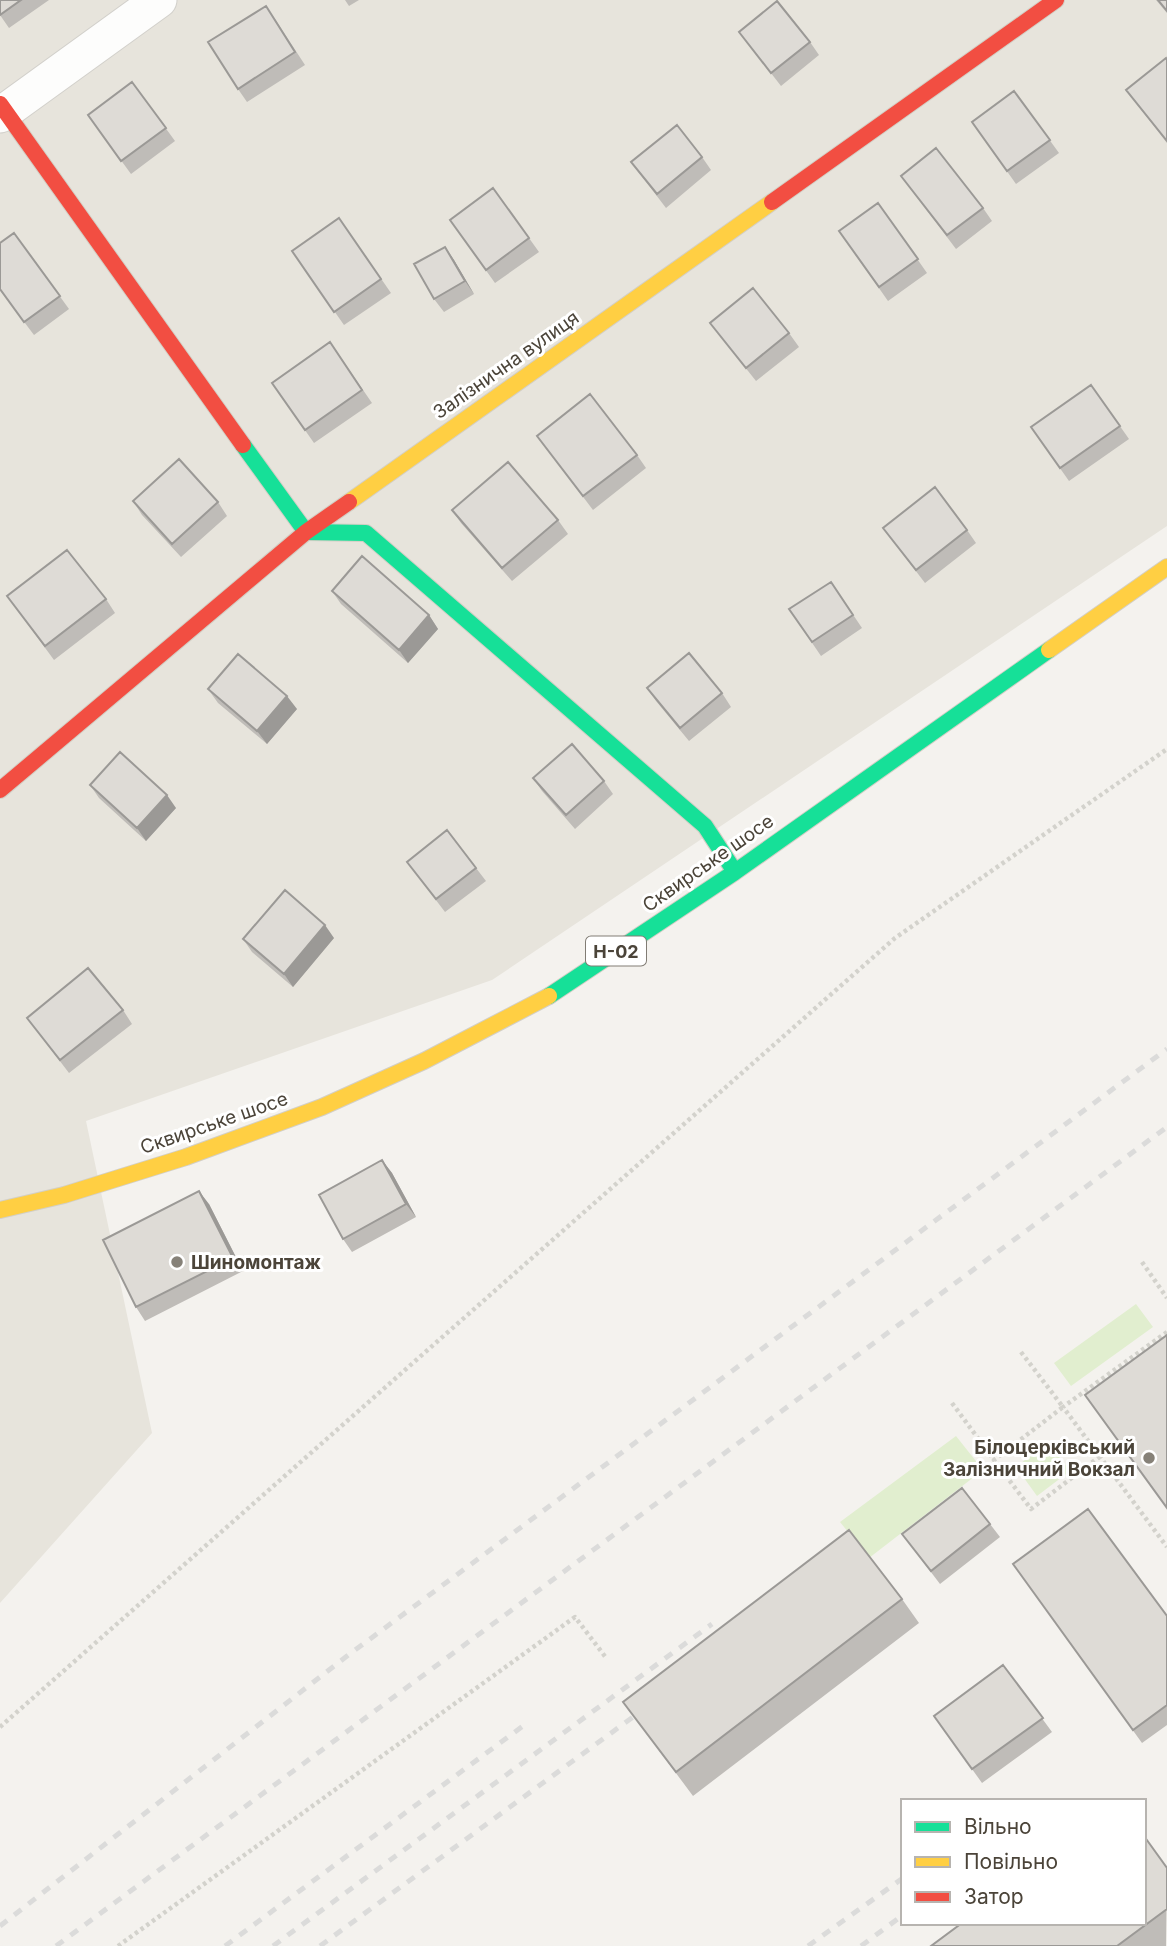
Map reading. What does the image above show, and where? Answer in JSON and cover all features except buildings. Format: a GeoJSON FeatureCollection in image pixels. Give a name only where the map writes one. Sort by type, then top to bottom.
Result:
{"type":"FeatureCollection","features":[{"type":"Feature","properties":{"kind":"street"},"geometry":{"type":"LineString","coordinates":[[159,0],[2,110],[306,532],[366,533],[705,826],[735,872]]}},
{"type":"Feature","properties":{"kind":"street","name":"Залізнична вулиця"},"geometry":{"type":"LineString","coordinates":[[0,790],[306,532],[1056,0]]}},
{"type":"Feature","properties":{"kind":"street","name":"Сквирське шосе"},"geometry":{"type":"LineString","coordinates":[[0,1210],[64,1195],[186,1157],[322,1107],[413,1066],[556,992],[735,872],[1167,567]]}},
{"type":"Feature","properties":{"kind":"path"},"geometry":{"type":"LineString","coordinates":[[0,1727],[895,939],[1167,749]]}},
{"type":"Feature","properties":{"kind":"path"},"geometry":{"type":"LineString","coordinates":[[1142,1262],[1167,1298]]}},
{"type":"Feature","properties":{"kind":"path"},"geometry":{"type":"LineString","coordinates":[[994,1460],[1167,1332]]}},
{"type":"Feature","properties":{"kind":"path"},"geometry":{"type":"LineString","coordinates":[[1021,1352],[1167,1547]]}},
{"type":"Feature","properties":{"kind":"path"},"geometry":{"type":"LineString","coordinates":[[952,1403],[1031,1509],[1099,1457]]}},
{"type":"Feature","properties":{"kind":"path"},"geometry":{"type":"LineString","coordinates":[[118,1946],[575,1616],[607,1659]]}},
{"type":"Feature","properties":{"kind":"shaded area"},"geometry":{"type":"Polygon","coordinates":[[[0,0],[1167,0],[1167,526],[492,980],[86,1121],[152,1433],[0,1603],[0,0]]]}},
{"type":"Feature","properties":{"kind":"green space"},"geometry":{"type":"Polygon","coordinates":[[[1136,1304],[1153,1327],[1071,1386],[1054,1363],[1136,1304]]]}},
{"type":"Feature","properties":{"kind":"green space"},"geometry":{"type":"Polygon","coordinates":[[[956,1436],[983,1470],[869,1558],[840,1522],[956,1436]]]}},
{"type":"Feature","properties":{"kind":"green space"},"geometry":{"type":"Polygon","coordinates":[[[1048,1442],[1070,1471],[1037,1496],[1016,1467],[1048,1442]]]}},
{"type":"Feature","properties":{"kind":"railway"},"geometry":{"type":"LineString","coordinates":[[0,1926],[347,1656],[1167,1049]]}},
{"type":"Feature","properties":{"kind":"railway"},"geometry":{"type":"LineString","coordinates":[[56,1946],[1167,1127]]}},
{"type":"Feature","properties":{"kind":"railway"},"geometry":{"type":"LineString","coordinates":[[273,1946],[712,1624]]}},
{"type":"Feature","properties":{"kind":"railway"},"geometry":{"type":"LineString","coordinates":[[320,1946],[648,1706]]}},
{"type":"Feature","properties":{"kind":"railway"},"geometry":{"type":"LineString","coordinates":[[225,1946],[527,1723]]}},
{"type":"Feature","properties":{"kind":"railway"},"geometry":{"type":"LineString","coordinates":[[808,1946],[901,1879]]}},
{"type":"Feature","properties":{"kind":"railway"},"geometry":{"type":"LineString","coordinates":[[861,1946],[901,1916]]}},
{"type":"Feature","properties":{"kind":"traffic: fast"},"geometry":{"type":"LineString","coordinates":[[243,445],[306,532],[366,533],[705,826],[735,872]]}},
{"type":"Feature","properties":{"kind":"traffic: fast"},"geometry":{"type":"LineString","coordinates":[[549,996],[735,872],[1049,650]]}},
{"type":"Feature","properties":{"kind":"traffic: slow"},"geometry":{"type":"LineString","coordinates":[[349,502],[772,202]]}},
{"type":"Feature","properties":{"kind":"traffic: slow"},"geometry":{"type":"LineString","coordinates":[[1049,650],[1167,567]]}},
{"type":"Feature","properties":{"kind":"traffic: slow"},"geometry":{"type":"LineString","coordinates":[[0,1210],[64,1195],[186,1157],[322,1107],[424,1061],[549,996]]}},
{"type":"Feature","properties":{"kind":"traffic: jam"},"geometry":{"type":"LineString","coordinates":[[772,202],[1056,0]]}},
{"type":"Feature","properties":{"kind":"traffic: jam"},"geometry":{"type":"LineString","coordinates":[[0,104],[243,445]]}},
{"type":"Feature","properties":{"kind":"traffic: jam"},"geometry":{"type":"LineString","coordinates":[[0,790],[306,532],[349,502]]}},
{"type":"Feature","properties":{"kind":"place","name":"Шиномонтаж"},"geometry":{"type":"Point","coordinates":[177,1262]}},
{"type":"Feature","properties":{"kind":"place","name":"Білоцерківський Залізничний Вокзал"},"geometry":{"type":"Point","coordinates":[1149,1458]}}]}
